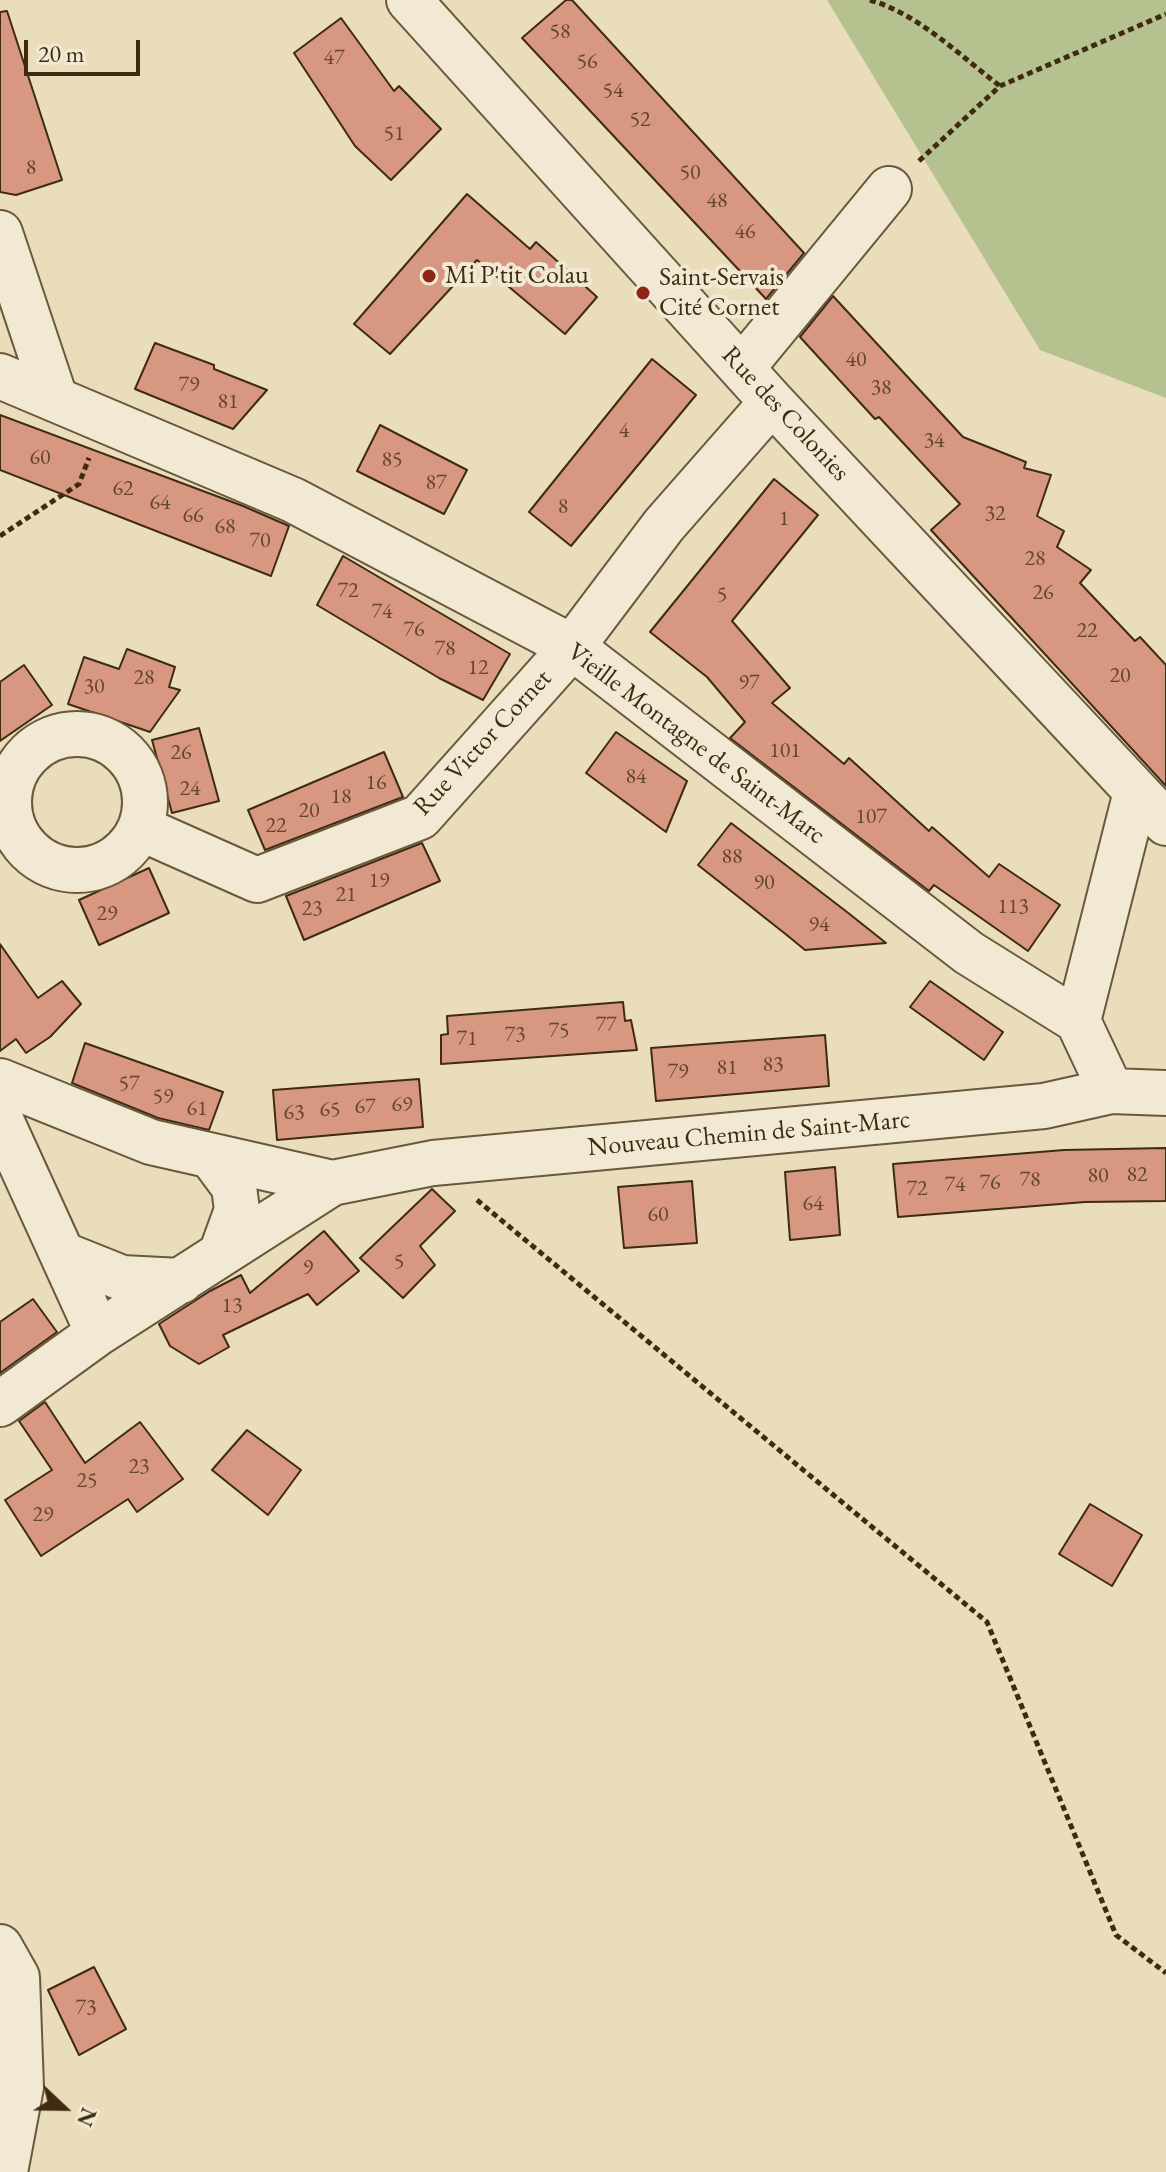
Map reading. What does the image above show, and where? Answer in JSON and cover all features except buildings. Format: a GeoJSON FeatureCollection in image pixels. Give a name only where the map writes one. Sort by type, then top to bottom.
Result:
{"type":"FeatureCollection","features":[{"type":"Feature","properties":{"kind":"street","name":"Rue des Colonies"},"geometry":{"type":"LineString","coordinates":[[409,0],[772,402],[1166,823]]}},
{"type":"Feature","properties":{"kind":"street"},"geometry":{"type":"LineString","coordinates":[[742,368],[889,189]]}},
{"type":"Feature","properties":{"kind":"street"},"geometry":{"type":"LineString","coordinates":[[0,233],[55,398]]}},
{"type":"Feature","properties":{"kind":"street","name":"Vieille Montagne de Saint-Marc"},"geometry":{"type":"LineString","coordinates":[[0,376],[293,500],[572,647],[969,953],[1078,1021]]}},
{"type":"Feature","properties":{"kind":"street","name":"Rue Victor Cornet"},"geometry":{"type":"LineString","coordinates":[[140,828],[257,880],[420,817],[572,647],[664,525],[772,402]]}},
{"type":"Feature","properties":{"kind":"street"},"geometry":{"type":"LineString","coordinates":[[73,733],[103,738],[128,756],[143,783],[146,807],[140,828],[133,842],[110,862],[81,871],[50,866],[25,848],[5,825],[9,791],[20,762],[43,742],[73,733]]}},
{"type":"Feature","properties":{"kind":"street"},"geometry":{"type":"LineString","coordinates":[[1111,1091],[1078,1021],[1136,792]]}},
{"type":"Feature","properties":{"kind":"street"},"geometry":{"type":"LineString","coordinates":[[0,1081],[151,1142],[332,1183]]}},
{"type":"Feature","properties":{"kind":"street","name":"Nouveau Chemin de Saint-Marc"},"geometry":{"type":"LineString","coordinates":[[332,1183],[433,1163],[1044,1106],[1111,1091],[1166,1093]]}},
{"type":"Feature","properties":{"kind":"street"},"geometry":{"type":"LineString","coordinates":[[0,1118],[98,1333]]}},
{"type":"Feature","properties":{"kind":"street"},"geometry":{"type":"LineString","coordinates":[[26,1175],[29,1161],[42,1137],[62,1127],[115,1128]]}},
{"type":"Feature","properties":{"kind":"street"},"geometry":{"type":"LineString","coordinates":[[211,1156],[234,1187],[237,1210],[221,1254]]}},
{"type":"Feature","properties":{"kind":"street"},"geometry":{"type":"LineString","coordinates":[[0,1404],[98,1333],[332,1183]]}},
{"type":"Feature","properties":{"kind":"street"},"geometry":{"type":"LineString","coordinates":[[62,1254],[122,1278],[181,1281]]}},
{"type":"Feature","properties":{"kind":"street"},"geometry":{"type":"LineString","coordinates":[[0,1947],[17,1977],[21,2087],[5,2172]]}},
{"type":"Feature","properties":{"kind":"path"},"geometry":{"type":"LineString","coordinates":[[870,0],[887,5],[918,22],[1000,86]]}},
{"type":"Feature","properties":{"kind":"path"},"geometry":{"type":"LineString","coordinates":[[928,154],[1000,86],[1166,14]]}},
{"type":"Feature","properties":{"kind":"path"},"geometry":{"type":"LineString","coordinates":[[0,536],[79,484],[105,420]]}},
{"type":"Feature","properties":{"kind":"path"},"geometry":{"type":"LineString","coordinates":[[433,1163],[987,1622],[1116,1935],[1166,1973]]}},
{"type":"Feature","properties":{"kind":"green space"},"geometry":{"type":"Polygon","coordinates":[[[827,0],[1166,0],[1166,398],[1040,350],[827,0]]]}},
{"type":"Feature","properties":{"kind":"place","name":"Mi P'tit Colau"},"geometry":{"type":"Point","coordinates":[429,276]}},
{"type":"Feature","properties":{"kind":"place","name":"Saint-Servais Cité Cornet"},"geometry":{"type":"Point","coordinates":[643,293]}}]}
